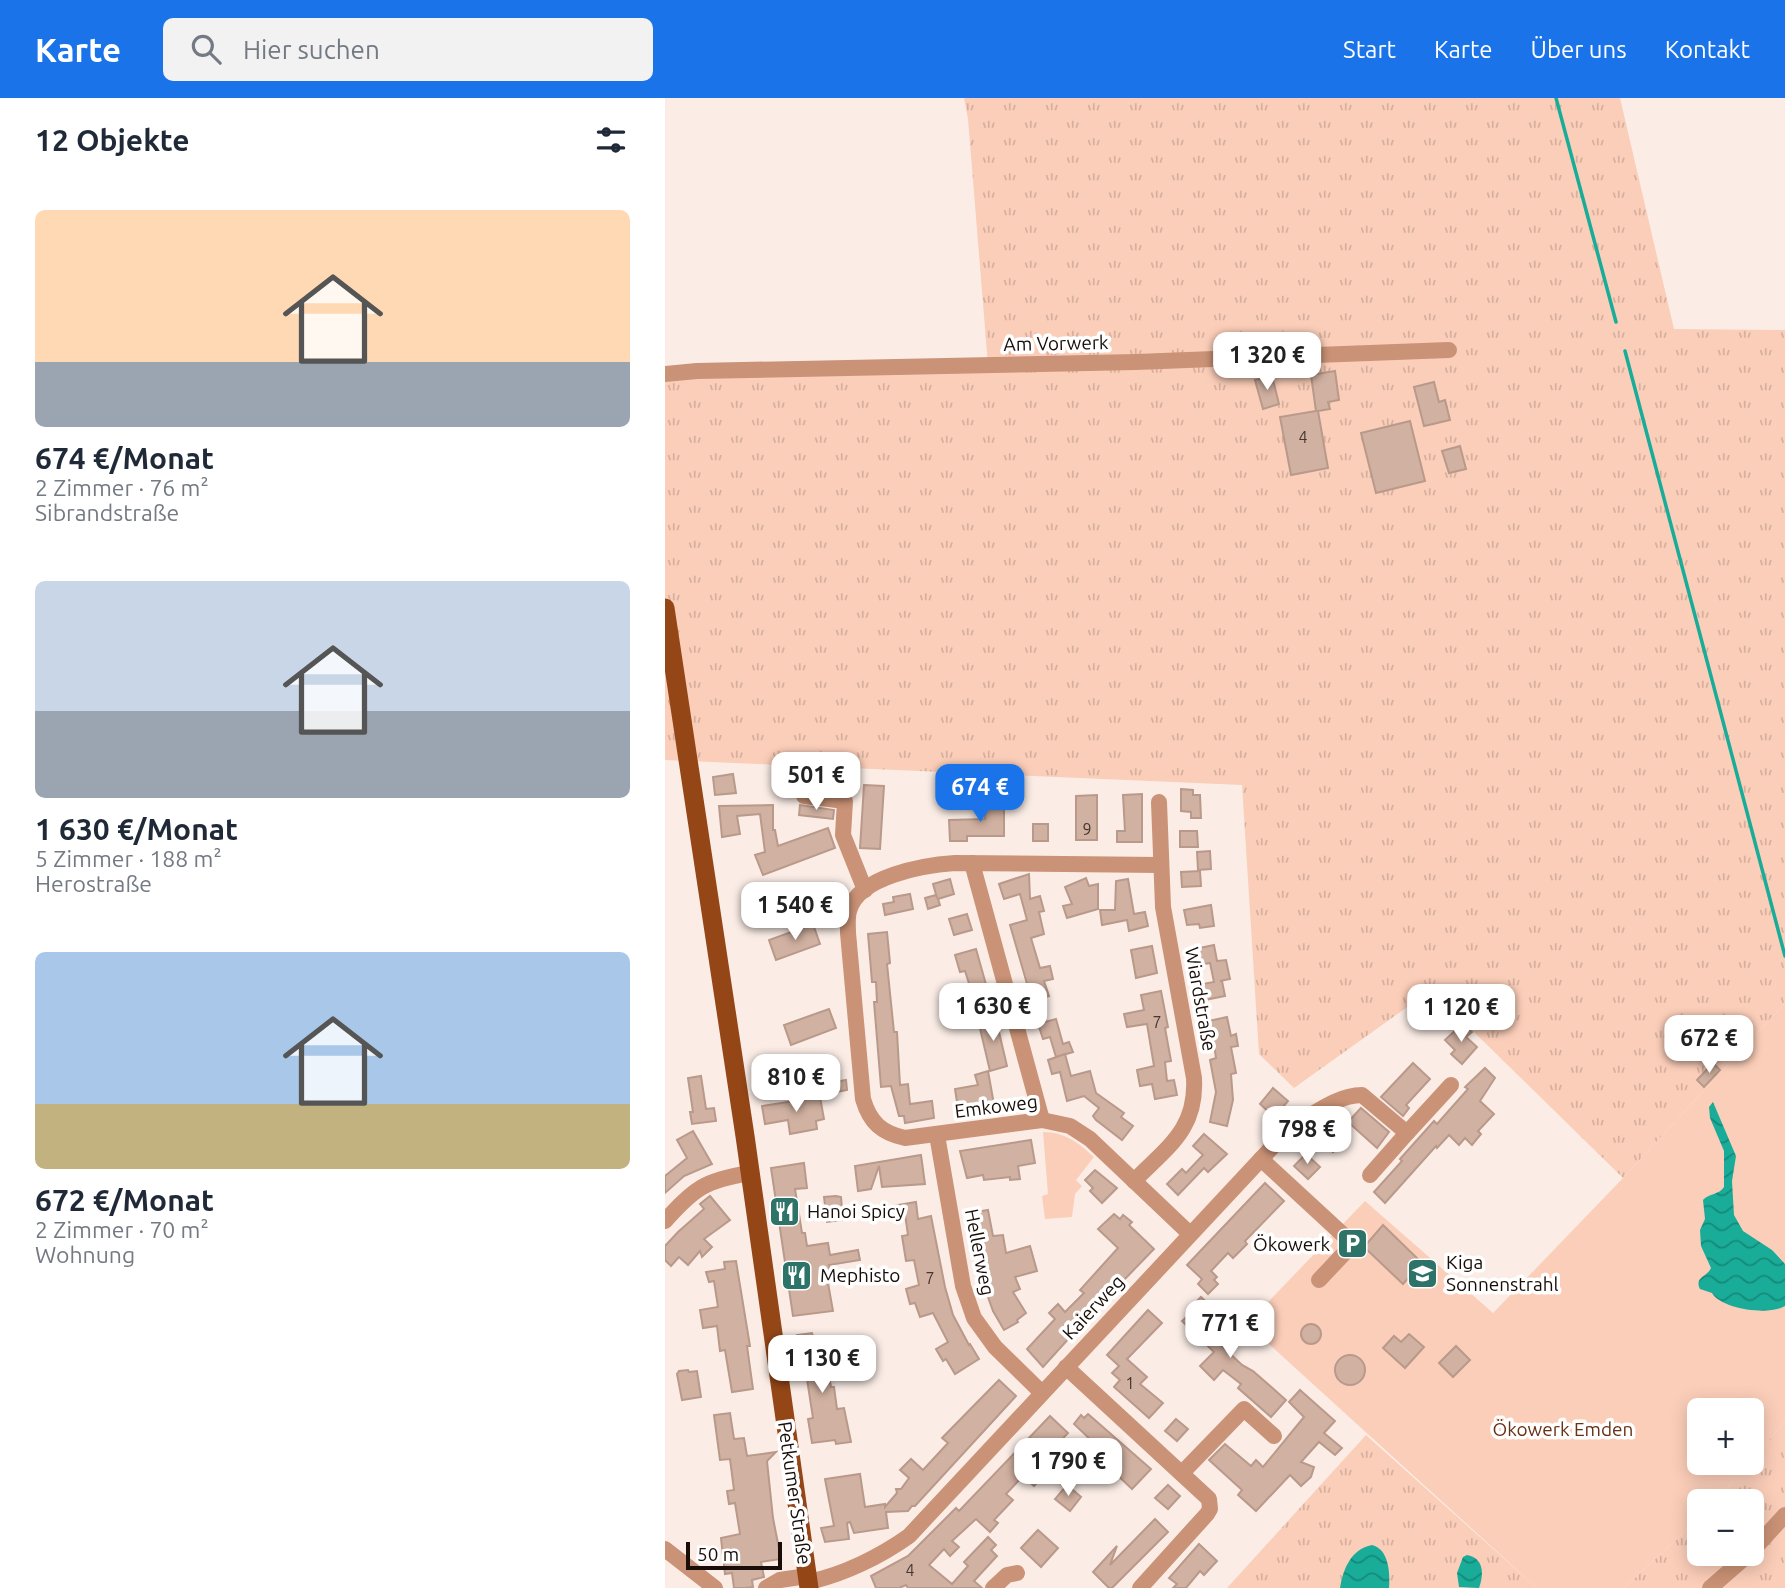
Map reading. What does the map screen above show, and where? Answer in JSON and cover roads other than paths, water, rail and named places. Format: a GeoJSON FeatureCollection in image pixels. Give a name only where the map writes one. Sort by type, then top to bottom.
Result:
{"type":"FeatureCollection","features":[{"type":"Feature","properties":{"kind":"main road","name":"Petkumer Straße"},"geometry":{"type":"LineString","coordinates":[[665,608],[808,1582]]}},
{"type":"Feature","properties":{"kind":"street","name":"Am Vorwerk"},"geometry":{"type":"LineString","coordinates":[[665,374],[711,370],[1136,362],[1449,349]]}},
{"type":"Feature","properties":{"kind":"street"},"geometry":{"type":"LineString","coordinates":[[804,796],[845,801],[843,835],[865,890],[905,870],[932,864],[1160,865]]}},
{"type":"Feature","properties":{"kind":"street","name":"Wiardstraße"},"geometry":{"type":"LineString","coordinates":[[1135,1181],[1184,1129],[1195,1098],[1194,1079],[1163,907],[1160,802]]}},
{"type":"Feature","properties":{"kind":"street"},"geometry":{"type":"LineString","coordinates":[[971,863],[1042,1120]]}},
{"type":"Feature","properties":{"kind":"street","name":"Emkoweg"},"geometry":{"type":"LineString","coordinates":[[865,890],[849,910],[848,933],[863,1099],[872,1121],[880,1130],[905,1138],[1042,1120],[1070,1126],[1090,1139],[1190,1234]]}},
{"type":"Feature","properties":{"kind":"street"},"geometry":{"type":"LineString","coordinates":[[1370,1175],[1451,1085]]}},
{"type":"Feature","properties":{"kind":"street","name":"Kaierweg"},"geometry":{"type":"LineString","coordinates":[[766,1588],[780,1580],[808,1582],[828,1577],[878,1555],[909,1536],[1291,1127],[1332,1103],[1362,1094],[1407,1133]]}},
{"type":"Feature","properties":{"kind":"street","name":"Hellerweg"},"geometry":{"type":"LineString","coordinates":[[937,1135],[963,1286],[971,1311],[995,1347],[1042,1393]]}},
{"type":"Feature","properties":{"kind":"street"},"geometry":{"type":"LineString","coordinates":[[1261,1159],[1353,1244],[1319,1280]]}},
{"type":"Feature","properties":{"kind":"street"},"geometry":{"type":"LineString","coordinates":[[665,1221],[681,1202],[707,1182],[750,1173]]}},
{"type":"Feature","properties":{"kind":"street"},"geometry":{"type":"LineString","coordinates":[[1066,1367],[1205,1493],[1211,1504],[1207,1514],[1140,1588]]}},
{"type":"Feature","properties":{"kind":"street"},"geometry":{"type":"LineString","coordinates":[[1182,1473],[1244,1409],[1274,1436]]}},
{"type":"Feature","properties":{"kind":"street"},"geometry":{"type":"LineString","coordinates":[[1764,1537],[1785,1515]]}},
{"type":"Feature","properties":{"kind":"street"},"geometry":{"type":"LineString","coordinates":[[665,1549],[715,1588]]}},
{"type":"Feature","properties":{"kind":"street"},"geometry":{"type":"LineString","coordinates":[[1710,1588],[1734,1566]]}},
{"type":"Feature","properties":{"kind":"street"},"geometry":{"type":"LineString","coordinates":[[993,1588],[1007,1575],[1017,1573]]}},
{"type":"Feature","properties":{"kind":"water"},"geometry":{"type":"Polygon","coordinates":[[[1713,1102],[1736,1156],[1732,1181],[1734,1215],[1743,1231],[1772,1250],[1785,1264],[1785,1306],[1778,1309],[1735,1307],[1700,1289],[1700,1279],[1711,1268],[1701,1246],[1700,1230],[1705,1219],[1703,1200],[1724,1187],[1724,1151],[1710,1118],[1709,1107],[1713,1102]]]}},
{"type":"Feature","properties":{"kind":"water"},"geometry":{"type":"Polygon","coordinates":[[[1372,1545],[1378,1547],[1385,1556],[1389,1569],[1389,1588],[1340,1588],[1343,1574],[1353,1555],[1372,1545]]]}},
{"type":"Feature","properties":{"kind":"water"},"geometry":{"type":"Polygon","coordinates":[[[1467,1555],[1480,1563],[1482,1577],[1479,1588],[1459,1587],[1457,1573],[1463,1557],[1467,1555]]]}},
{"type":"Feature","properties":{"kind":"waterway"},"geometry":{"type":"LineString","coordinates":[[1556,98],[1616,322]]}},
{"type":"Feature","properties":{"kind":"waterway"},"geometry":{"type":"LineString","coordinates":[[1625,351],[1785,956]]}},
{"type":"Feature","properties":{"kind":"place","name":"Hanoi Spicy"},"geometry":{"type":"Point","coordinates":[784,1211]}},
{"type":"Feature","properties":{"kind":"place","name":"Ökowerk"},"geometry":{"type":"Point","coordinates":[1353,1244]}},
{"type":"Feature","properties":{"kind":"place","name":"Kiga Sonnenstrahl"},"geometry":{"type":"Point","coordinates":[1423,1273]}},
{"type":"Feature","properties":{"kind":"place","name":"Mephisto"},"geometry":{"type":"Point","coordinates":[797,1275]}},
{"type":"Feature","properties":{"kind":"park label","name":"Ökowerk Emden"},"geometry":{"type":"Point","coordinates":[1563,1429]}}]}
